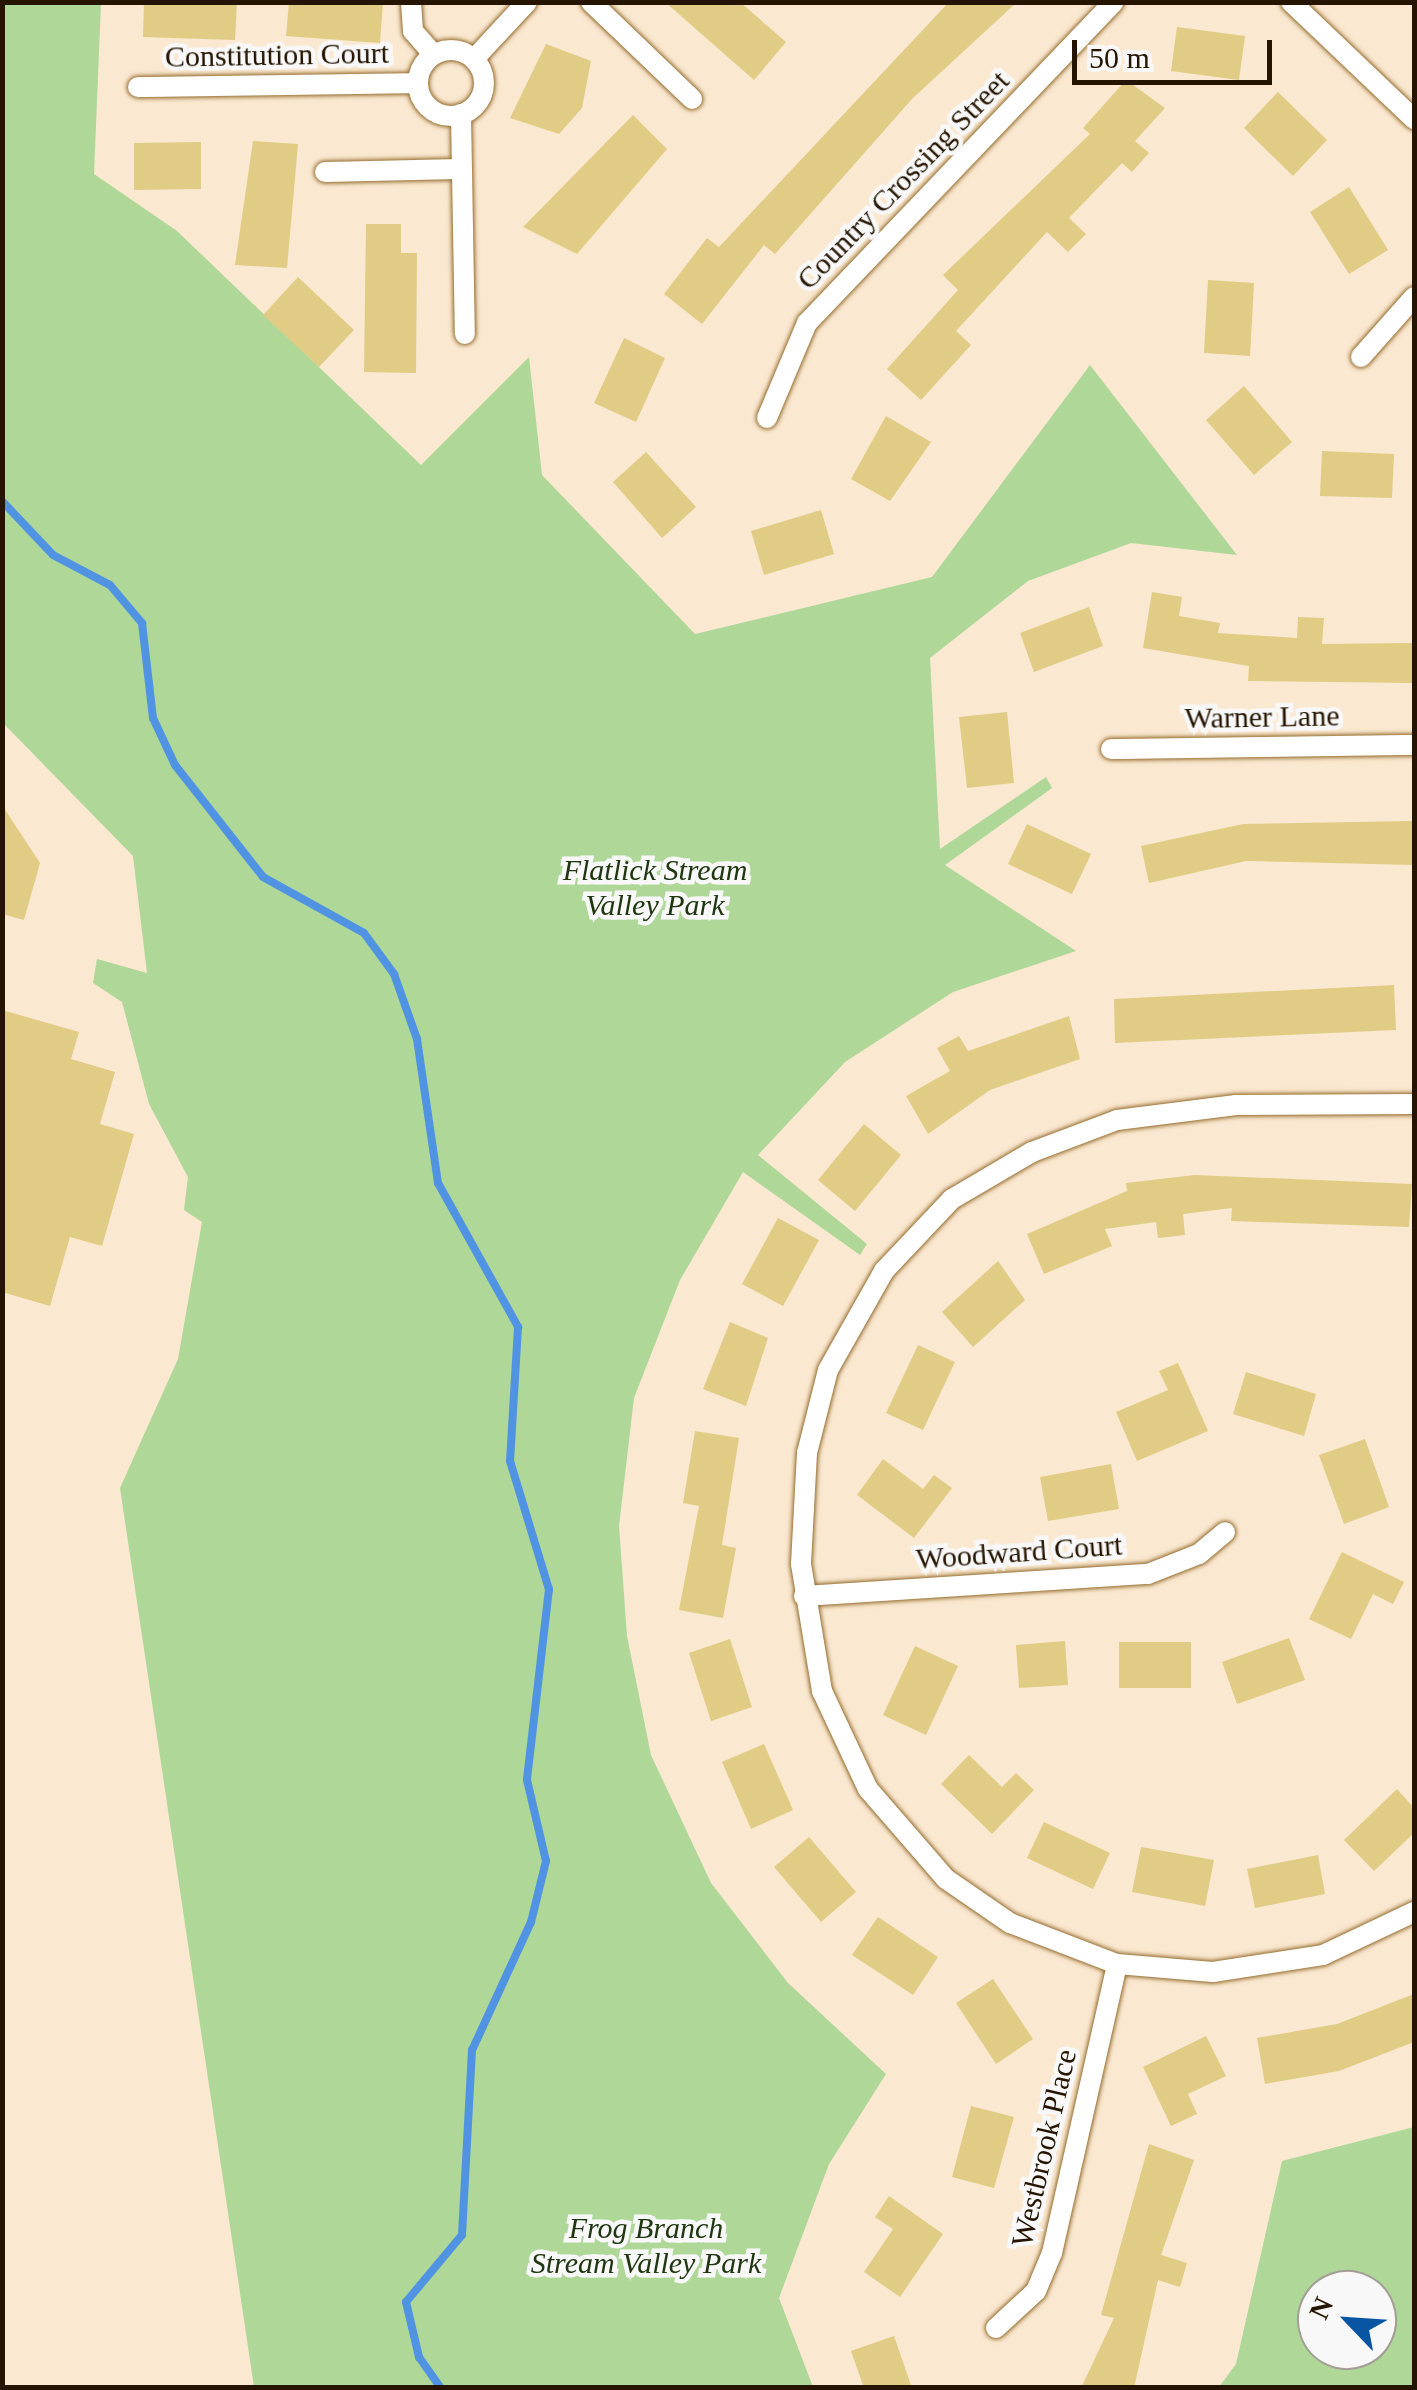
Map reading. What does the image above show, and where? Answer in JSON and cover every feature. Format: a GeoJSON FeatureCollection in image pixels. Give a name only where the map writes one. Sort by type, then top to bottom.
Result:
{"type":"FeatureCollection","features":[{"type":"Feature","properties":{"kind":"street"},"geometry":{"type":"LineString","coordinates":[[411,2],[413,31],[433,54]]}},
{"type":"Feature","properties":{"kind":"street"},"geometry":{"type":"LineString","coordinates":[[474,58],[527,2]]}},
{"type":"Feature","properties":{"kind":"street"},"geometry":{"type":"LineString","coordinates":[[592,2],[692,98]]}},
{"type":"Feature","properties":{"kind":"street","name":"Country Crossing Street"},"geometry":{"type":"LineString","coordinates":[[767,418],[807,323],[1114,2]]}},
{"type":"Feature","properties":{"kind":"street"},"geometry":{"type":"LineString","coordinates":[[1291,2],[1414,119]]}},
{"type":"Feature","properties":{"kind":"street"},"geometry":{"type":"LineString","coordinates":[[460,114],[431,110],[417,84],[433,54],[455,49],[474,58],[484,88],[460,114],[465,334]]}},
{"type":"Feature","properties":{"kind":"street","name":"Constitution Court"},"geometry":{"type":"LineString","coordinates":[[138,87],[417,84]]}},
{"type":"Feature","properties":{"kind":"street"},"geometry":{"type":"LineString","coordinates":[[325,172],[460,169]]}},
{"type":"Feature","properties":{"kind":"street"},"geometry":{"type":"LineString","coordinates":[[1361,358],[1414,297]]}},
{"type":"Feature","properties":{"kind":"street","name":"Warner Lane"},"geometry":{"type":"LineString","coordinates":[[1111,749],[1414,745]]}},
{"type":"Feature","properties":{"kind":"street"},"geometry":{"type":"LineString","coordinates":[[1414,1104],[1221,1106],[1116,1120],[1032,1152],[952,1199],[884,1272],[828,1370],[801,1506],[804,1596],[841,1742],[900,1832],[994,1914],[1117,1964],[1268,1967],[1350,1945],[1414,1912]]}},
{"type":"Feature","properties":{"kind":"street","name":"Woodward Court"},"geometry":{"type":"LineString","coordinates":[[804,1596],[1148,1574],[1199,1554],[1225,1532]]}},
{"type":"Feature","properties":{"kind":"street","name":"Westbrook Place"},"geometry":{"type":"LineString","coordinates":[[996,2328],[1036,2291],[1052,2253],[1117,1964]]}},
{"type":"Feature","properties":{"kind":"green space","name":"Flatlick Stream Valley Park"},"geometry":{"type":"Polygon","coordinates":[[[2,3],[101,3],[94,174],[177,231],[421,465],[529,357],[542,475],[695,634],[932,577],[1090,365],[1237,555],[1131,543],[1028,581],[930,658],[940,849],[1046,777],[1052,788],[945,865],[1076,951],[953,992],[845,1062],[758,1155],[867,1244],[860,1255],[743,1172],[680,1280],[634,1398],[619,1526],[627,1636],[651,1755],[711,1883],[788,1983],[886,2074],[829,2164],[779,2298],[813,2387],[254,2387],[120,1488],[178,1359],[202,1222],[184,1210],[188,1177],[149,1104],[122,1002],[93,983],[97,959],[147,973],[133,856],[3,723],[2,3]]]}},
{"type":"Feature","properties":{"kind":"green space"},"geometry":{"type":"Polygon","coordinates":[[[1414,2127],[1414,2387],[1219,2387],[1236,2364],[1282,2161],[1414,2127]]]}},
{"type":"Feature","properties":{"kind":"building"},"geometry":{"type":"Polygon","coordinates":[[[144,2],[237,2],[235,40],[143,37],[144,2]]]}},
{"type":"Feature","properties":{"kind":"building"},"geometry":{"type":"Polygon","coordinates":[[[289,2],[383,2],[380,43],[286,36],[289,2]]]}},
{"type":"Feature","properties":{"kind":"building"},"geometry":{"type":"Polygon","coordinates":[[[665,2],[740,2],[786,42],[754,80],[665,2]]]}},
{"type":"Feature","properties":{"kind":"building"},"geometry":{"type":"Polygon","coordinates":[[[949,2],[1017,2],[912,99],[775,254],[764,245],[702,324],[664,294],[707,238],[719,247],[949,2]]]}},
{"type":"Feature","properties":{"kind":"building"},"geometry":{"type":"Polygon","coordinates":[[[1177,27],[1245,36],[1239,80],[1171,71],[1177,27]]]}},
{"type":"Feature","properties":{"kind":"building"},"geometry":{"type":"Polygon","coordinates":[[[546,44],[591,61],[582,108],[559,134],[510,118],[546,44]]]}},
{"type":"Feature","properties":{"kind":"building"},"geometry":{"type":"Polygon","coordinates":[[[1126,80],[1165,108],[1135,141],[1149,153],[1132,172],[1122,163],[1069,218],[1086,234],[1068,252],[1047,232],[956,331],[971,345],[921,400],[887,369],[958,290],[943,275],[1090,134],[1083,128],[1126,80]]]}},
{"type":"Feature","properties":{"kind":"building"},"geometry":{"type":"Polygon","coordinates":[[[1278,92],[1327,140],[1293,176],[1244,128],[1278,92]]]}},
{"type":"Feature","properties":{"kind":"building"},"geometry":{"type":"Polygon","coordinates":[[[633,115],[667,149],[577,254],[523,227],[633,115]]]}},
{"type":"Feature","properties":{"kind":"building"},"geometry":{"type":"Polygon","coordinates":[[[253,141],[298,144],[287,268],[235,265],[253,141]]]}},
{"type":"Feature","properties":{"kind":"building"},"geometry":{"type":"Polygon","coordinates":[[[201,142],[201,189],[134,190],[134,143],[201,142]]]}},
{"type":"Feature","properties":{"kind":"building"},"geometry":{"type":"Polygon","coordinates":[[[1349,187],[1388,250],[1349,274],[1310,212],[1349,187]]]}},
{"type":"Feature","properties":{"kind":"building"},"geometry":{"type":"Polygon","coordinates":[[[366,224],[401,224],[401,253],[417,253],[416,373],[364,372],[366,224]]]}},
{"type":"Feature","properties":{"kind":"building"},"geometry":{"type":"Polygon","coordinates":[[[298,277],[354,330],[319,367],[263,315],[298,277]]]}},
{"type":"Feature","properties":{"kind":"building"},"geometry":{"type":"Polygon","coordinates":[[[1208,280],[1254,283],[1250,356],[1204,353],[1208,280]]]}},
{"type":"Feature","properties":{"kind":"building"},"geometry":{"type":"Polygon","coordinates":[[[624,338],[665,358],[636,422],[594,403],[624,338]]]}},
{"type":"Feature","properties":{"kind":"building"},"geometry":{"type":"Polygon","coordinates":[[[1244,386],[1292,442],[1254,475],[1206,420],[1244,386]]]}},
{"type":"Feature","properties":{"kind":"building"},"geometry":{"type":"Polygon","coordinates":[[[886,416],[931,442],[890,501],[851,479],[886,416]]]}},
{"type":"Feature","properties":{"kind":"building"},"geometry":{"type":"Polygon","coordinates":[[[1322,451],[1394,454],[1392,498],[1320,496],[1322,451]]]}},
{"type":"Feature","properties":{"kind":"building"},"geometry":{"type":"Polygon","coordinates":[[[646,452],[696,507],[662,538],[613,482],[646,452]]]}},
{"type":"Feature","properties":{"kind":"building"},"geometry":{"type":"Polygon","coordinates":[[[821,510],[834,554],[764,575],[751,531],[821,510]]]}},
{"type":"Feature","properties":{"kind":"building"},"geometry":{"type":"Polygon","coordinates":[[[1152,592],[1182,597],[1179,616],[1220,623],[1218,633],[1297,638],[1298,617],[1324,618],[1322,644],[1414,643],[1414,683],[1248,681],[1249,666],[1143,648],[1152,592]]]}},
{"type":"Feature","properties":{"kind":"building"},"geometry":{"type":"Polygon","coordinates":[[[1089,607],[1103,646],[1034,672],[1020,633],[1089,607]]]}},
{"type":"Feature","properties":{"kind":"building"},"geometry":{"type":"Polygon","coordinates":[[[1007,712],[1014,783],[967,788],[959,717],[1007,712]]]}},
{"type":"Feature","properties":{"kind":"building"},"geometry":{"type":"Polygon","coordinates":[[[2,805],[40,863],[24,920],[2,914],[2,805]]]}},
{"type":"Feature","properties":{"kind":"building"},"geometry":{"type":"Polygon","coordinates":[[[1414,821],[1414,865],[1246,861],[1149,883],[1141,846],[1243,824],[1414,821]]]}},
{"type":"Feature","properties":{"kind":"building"},"geometry":{"type":"Polygon","coordinates":[[[1027,824],[1091,854],[1072,894],[1008,864],[1027,824]]]}},
{"type":"Feature","properties":{"kind":"building"},"geometry":{"type":"Polygon","coordinates":[[[1394,985],[1396,1030],[1115,1043],[1114,999],[1394,985]]]}},
{"type":"Feature","properties":{"kind":"building"},"geometry":{"type":"Polygon","coordinates":[[[2,1010],[79,1032],[71,1059],[115,1072],[100,1124],[134,1134],[102,1246],[70,1237],[50,1306],[2,1292],[2,1010]]]}},
{"type":"Feature","properties":{"kind":"building"},"geometry":{"type":"Polygon","coordinates":[[[1069,1016],[1080,1059],[990,1090],[928,1134],[906,1096],[950,1071],[937,1048],[959,1036],[968,1051],[1069,1016]]]}},
{"type":"Feature","properties":{"kind":"building"},"geometry":{"type":"Polygon","coordinates":[[[864,1124],[901,1155],[855,1211],[818,1180],[864,1124]]]}},
{"type":"Feature","properties":{"kind":"building"},"geometry":{"type":"Polygon","coordinates":[[[1195,1175],[1412,1184],[1409,1227],[1231,1221],[1232,1208],[1183,1214],[1185,1235],[1158,1238],[1156,1222],[1105,1229],[1112,1246],[1044,1274],[1027,1234],[1127,1191],[1126,1183],[1195,1175]]]}},
{"type":"Feature","properties":{"kind":"building"},"geometry":{"type":"Polygon","coordinates":[[[778,1218],[819,1240],[783,1306],[742,1284],[778,1218]]]}},
{"type":"Feature","properties":{"kind":"building"},"geometry":{"type":"Polygon","coordinates":[[[998,1261],[1025,1300],[973,1347],[942,1312],[998,1261]]]}},
{"type":"Feature","properties":{"kind":"building"},"geometry":{"type":"Polygon","coordinates":[[[730,1322],[768,1338],[746,1406],[703,1389],[730,1322]]]}},
{"type":"Feature","properties":{"kind":"building"},"geometry":{"type":"Polygon","coordinates":[[[918,1345],[955,1362],[923,1430],[886,1413],[918,1345]]]}},
{"type":"Feature","properties":{"kind":"building"},"geometry":{"type":"Polygon","coordinates":[[[1178,1363],[1208,1431],[1137,1461],[1116,1412],[1168,1390],[1159,1371],[1178,1363]]]}},
{"type":"Feature","properties":{"kind":"building"},"geometry":{"type":"Polygon","coordinates":[[[1246,1372],[1316,1394],[1304,1436],[1233,1414],[1246,1372]]]}},
{"type":"Feature","properties":{"kind":"building"},"geometry":{"type":"Polygon","coordinates":[[[695,1431],[739,1438],[722,1545],[736,1548],[723,1618],[679,1610],[699,1506],[683,1503],[695,1431]]]}},
{"type":"Feature","properties":{"kind":"building"},"geometry":{"type":"Polygon","coordinates":[[[1365,1439],[1389,1507],[1344,1524],[1319,1455],[1365,1439]]]}},
{"type":"Feature","properties":{"kind":"building"},"geometry":{"type":"Polygon","coordinates":[[[883,1459],[923,1489],[934,1475],[952,1488],[914,1538],[857,1495],[883,1459]]]}},
{"type":"Feature","properties":{"kind":"building"},"geometry":{"type":"Polygon","coordinates":[[[1111,1464],[1119,1509],[1048,1521],[1040,1477],[1111,1464]]]}},
{"type":"Feature","properties":{"kind":"building"},"geometry":{"type":"Polygon","coordinates":[[[1342,1552],[1404,1582],[1393,1604],[1373,1594],[1351,1639],[1309,1619],[1342,1552]]]}},
{"type":"Feature","properties":{"kind":"building"},"geometry":{"type":"Polygon","coordinates":[[[1289,1638],[1305,1680],[1237,1704],[1222,1662],[1289,1638]]]}},
{"type":"Feature","properties":{"kind":"building"},"geometry":{"type":"Polygon","coordinates":[[[730,1639],[752,1707],[711,1721],[689,1653],[730,1639]]]}},
{"type":"Feature","properties":{"kind":"building"},"geometry":{"type":"Polygon","coordinates":[[[1065,1641],[1068,1685],[1019,1688],[1016,1645],[1065,1641]]]}},
{"type":"Feature","properties":{"kind":"building"},"geometry":{"type":"Polygon","coordinates":[[[1119,1642],[1191,1642],[1191,1688],[1119,1688],[1119,1642]]]}},
{"type":"Feature","properties":{"kind":"building"},"geometry":{"type":"Polygon","coordinates":[[[915,1646],[958,1666],[926,1735],[883,1715],[915,1646]]]}},
{"type":"Feature","properties":{"kind":"building"},"geometry":{"type":"Polygon","coordinates":[[[764,1744],[793,1810],[751,1829],[722,1762],[764,1744]]]}},
{"type":"Feature","properties":{"kind":"building"},"geometry":{"type":"Polygon","coordinates":[[[969,1755],[1002,1787],[1016,1773],[1034,1790],[992,1834],[941,1784],[969,1755]]]}},
{"type":"Feature","properties":{"kind":"building"},"geometry":{"type":"Polygon","coordinates":[[[1397,1789],[1414,1808],[1414,1833],[1374,1871],[1344,1840],[1397,1789]]]}},
{"type":"Feature","properties":{"kind":"building"},"geometry":{"type":"Polygon","coordinates":[[[1044,1822],[1110,1853],[1093,1889],[1027,1858],[1044,1822]]]}},
{"type":"Feature","properties":{"kind":"building"},"geometry":{"type":"Polygon","coordinates":[[[809,1837],[856,1892],[821,1922],[774,1867],[809,1837]]]}},
{"type":"Feature","properties":{"kind":"building"},"geometry":{"type":"Polygon","coordinates":[[[1141,1847],[1214,1860],[1205,1906],[1132,1892],[1141,1847]]]}},
{"type":"Feature","properties":{"kind":"building"},"geometry":{"type":"Polygon","coordinates":[[[1318,1855],[1325,1894],[1255,1908],[1247,1869],[1318,1855]]]}},
{"type":"Feature","properties":{"kind":"building"},"geometry":{"type":"Polygon","coordinates":[[[878,1917],[938,1957],[913,1995],[852,1955],[878,1917]]]}},
{"type":"Feature","properties":{"kind":"building"},"geometry":{"type":"Polygon","coordinates":[[[993,1979],[1033,2039],[996,2064],[956,2003],[993,1979]]]}},
{"type":"Feature","properties":{"kind":"building"},"geometry":{"type":"Polygon","coordinates":[[[1414,1994],[1414,2042],[1339,2071],[1265,2084],[1257,2038],[1337,2024],[1414,1994]]]}},
{"type":"Feature","properties":{"kind":"building"},"geometry":{"type":"Polygon","coordinates":[[[1206,2036],[1226,2076],[1188,2094],[1197,2114],[1171,2126],[1143,2067],[1206,2036]]]}},
{"type":"Feature","properties":{"kind":"building"},"geometry":{"type":"Polygon","coordinates":[[[971,2106],[1014,2117],[994,2188],[952,2177],[971,2106]]]}},
{"type":"Feature","properties":{"kind":"building"},"geometry":{"type":"Polygon","coordinates":[[[1149,2144],[1194,2160],[1161,2255],[1187,2263],[1180,2287],[1158,2280],[1134,2388],[1081,2388],[1114,2318],[1101,2315],[1149,2144]]]}},
{"type":"Feature","properties":{"kind":"building"},"geometry":{"type":"Polygon","coordinates":[[[889,2196],[943,2234],[900,2297],[864,2272],[893,2229],[875,2217],[889,2196]]]}},
{"type":"Feature","properties":{"kind":"building"},"geometry":{"type":"Polygon","coordinates":[[[894,2336],[912,2388],[864,2388],[851,2351],[894,2336]]]}},
{"type":"Feature","properties":{"kind":"waterway"},"geometry":{"type":"LineString","coordinates":[[2,501],[53,555],[110,585],[142,623],[153,718],[175,765],[263,877],[364,933],[394,974],[417,1039],[438,1183],[518,1327],[510,1461],[549,1589],[527,1780],[546,1861],[531,1922],[472,2050],[462,2235],[406,2302],[419,2357],[441,2388]]}},
{"type":"Feature","properties":{"kind":"park label","name":"Frog Branch Stream Valley Park"},"geometry":{"type":"Point","coordinates":[646,2245]}}]}
